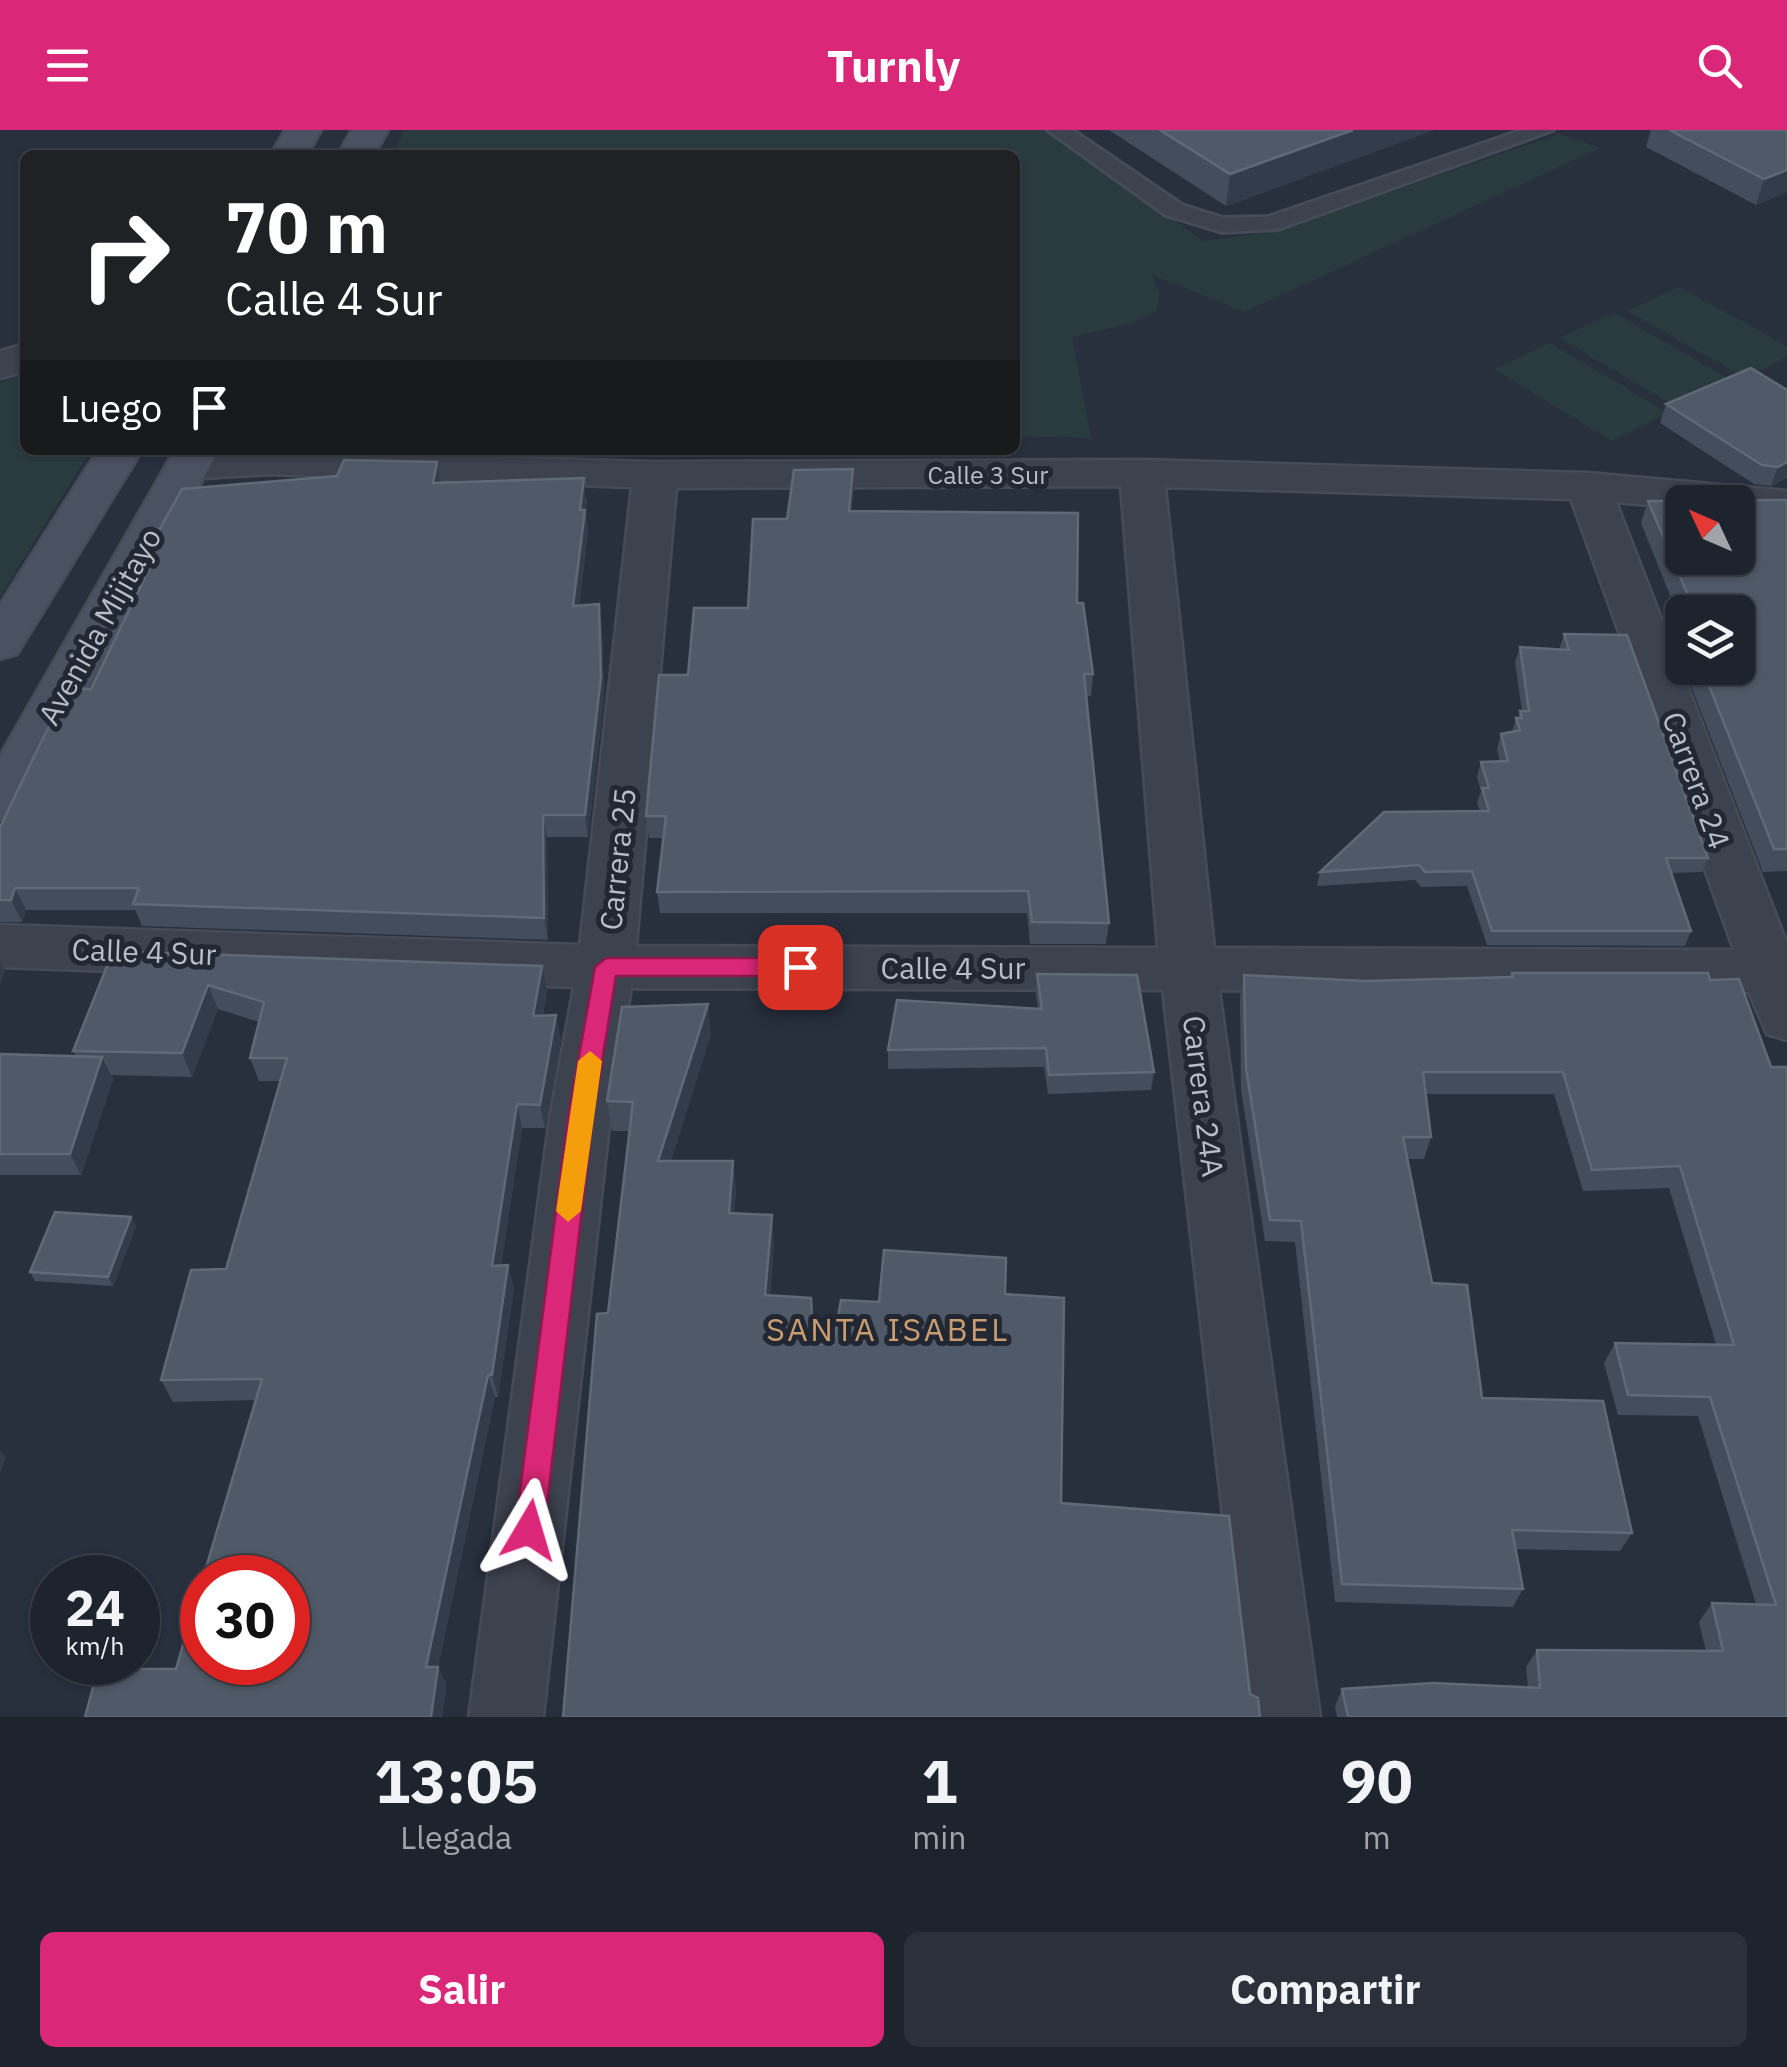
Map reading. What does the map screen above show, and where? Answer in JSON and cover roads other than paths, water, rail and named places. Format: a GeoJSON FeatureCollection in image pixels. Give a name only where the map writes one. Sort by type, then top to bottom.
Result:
{"type":"FeatureCollection","features":[{"type":"Feature","properties":{"kind":"main road"},"geometry":{"type":"LineString","coordinates":[[0,643],[117,455]]}},
{"type":"Feature","properties":{"kind":"main road","name":"Avenida Mijitayo"},"geometry":{"type":"LineString","coordinates":[[0,801],[193,458]]}},
{"type":"Feature","properties":{"kind":"street","name":"Calle 3 Sur"},"geometry":{"type":"LineString","coordinates":[[193,458],[656,475],[1142,474],[1588,486],[1787,504]]}},
{"type":"Feature","properties":{"kind":"street","name":"Carrera 24A"},"geometry":{"type":"LineString","coordinates":[[1142,474],[1188,967],[1284,1717]]}},
{"type":"Feature","properties":{"kind":"street","name":"Carrera 25"},"geometry":{"type":"LineString","coordinates":[[506,1717],[580,1117],[606,967],[656,475]]}},
{"type":"Feature","properties":{"kind":"street","name":"Carrera 24"},"geometry":{"type":"LineString","coordinates":[[1588,486],[1781,987]]}},
{"type":"Feature","properties":{"kind":"street","name":"Calle 4 Sur"},"geometry":{"type":"LineString","coordinates":[[0,946],[606,967],[1188,967],[1781,987]]}},
{"type":"Feature","properties":{"kind":"lane"},"geometry":{"type":"LineString","coordinates":[[1058,130],[1174,210],[1222,225],[1270,224],[1543,130]]}},
{"type":"Feature","properties":{"kind":"district","name":"SANTA ISABEL"},"geometry":{"type":"Point","coordinates":[888,1329]}}]}
